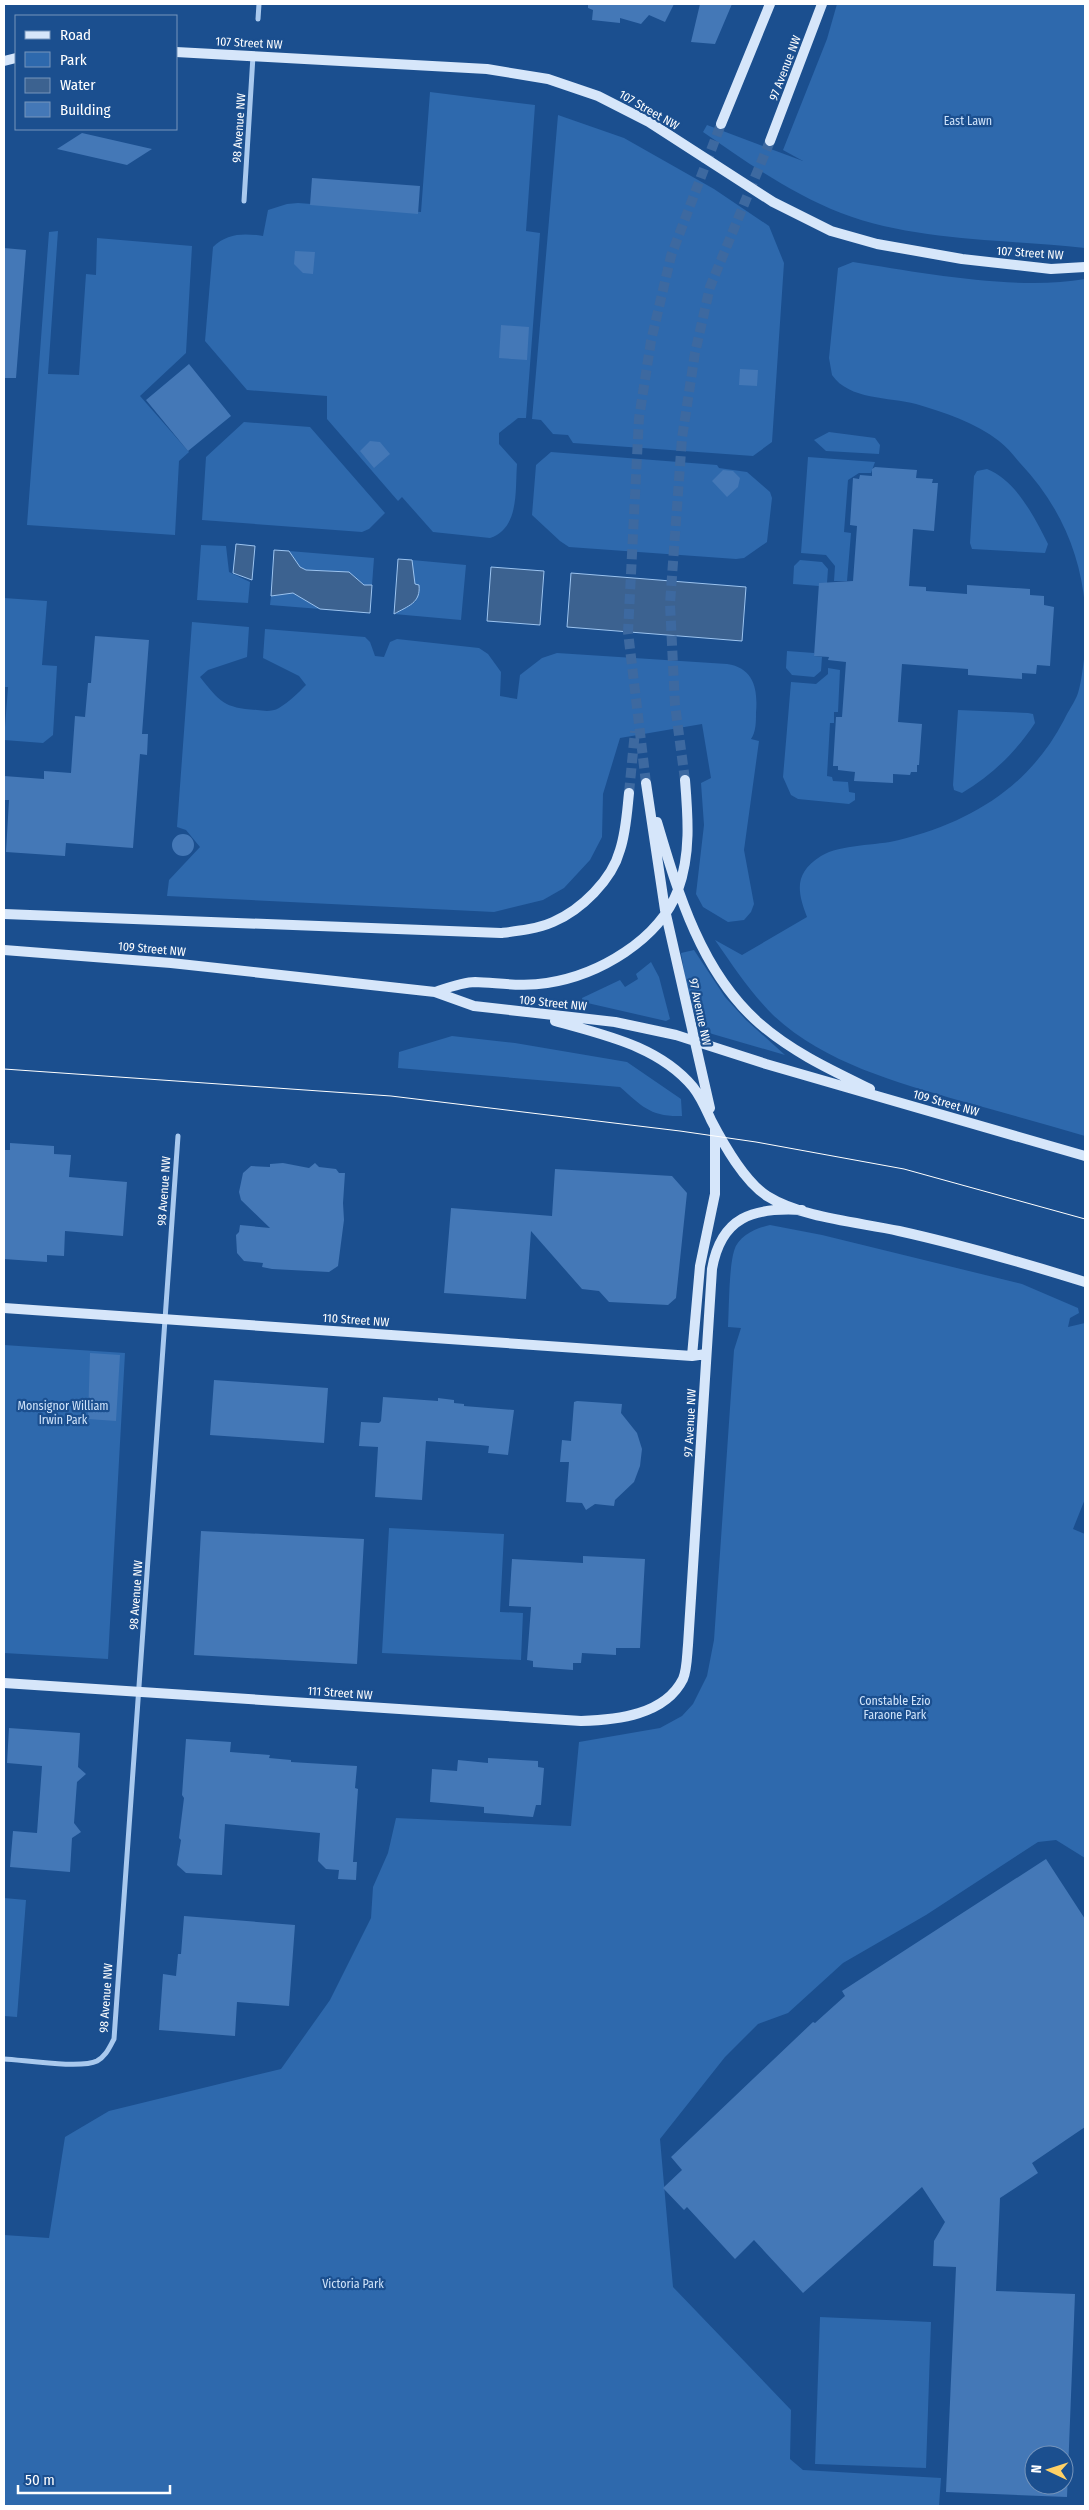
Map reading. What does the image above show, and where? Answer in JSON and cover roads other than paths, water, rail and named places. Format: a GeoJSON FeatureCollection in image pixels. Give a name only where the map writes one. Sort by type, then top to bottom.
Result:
{"type":"FeatureCollection","features":[{"type":"Feature","properties":{"kind":"main road"},"geometry":{"type":"LineString","coordinates":[[721,124],[770,4]]}},
{"type":"Feature","properties":{"kind":"main road","name":"97 Avenue NW"},"geometry":{"type":"LineString","coordinates":[[770,141],[822,4]]}},
{"type":"Feature","properties":{"kind":"main road","name":"107 Street NW"},"geometry":{"type":"LineString","coordinates":[[178,52],[487,69],[548,79],[598,96],[649,122],[773,202],[831,231],[877,244],[962,259],[1051,269],[1085,267]]}},
{"type":"Feature","properties":{"kind":"main road"},"geometry":{"type":"LineString","coordinates":[[435,992],[474,982],[516,986],[548,983],[570,978],[604,965],[644,940],[677,891],[684,869],[687,841],[685,780]]}},
{"type":"Feature","properties":{"kind":"main road","name":"97 Avenue NW"},"geometry":{"type":"LineString","coordinates":[[677,891],[646,782],[665,910],[715,1128],[715,1194],[700,1266],[692,1356]]}},
{"type":"Feature","properties":{"kind":"main road"},"geometry":{"type":"LineString","coordinates":[[4,914],[500,933],[530,929],[554,922],[568,914],[582,904],[598,886],[620,852],[626,828],[629,793]]}},
{"type":"Feature","properties":{"kind":"main road"},"geometry":{"type":"LineString","coordinates":[[677,891],[703,948],[729,990],[759,1022],[808,1059],[891,1100]]}},
{"type":"Feature","properties":{"kind":"main road","name":"109 Street NW"},"geometry":{"type":"LineString","coordinates":[[4,950],[171,963],[435,992],[474,1006],[615,1022],[694,1040],[766,1064],[1085,1156]]}},
{"type":"Feature","properties":{"kind":"main road"},"geometry":{"type":"LineString","coordinates":[[530,1013],[625,1041],[643,1049],[682,1076],[693,1087],[738,1166],[753,1184],[772,1199],[802,1210],[900,1231],[999,1256],[1085,1282]]}},
{"type":"Feature","properties":{"kind":"main road","name":"97 Avenue NW"},"geometry":{"type":"LineString","coordinates":[[671,1697],[684,1678],[688,1645],[706,1354],[715,1250],[722,1237],[742,1218],[757,1212],[776,1208],[802,1210]]}},
{"type":"Feature","properties":{"kind":"main road","name":"110 Street NW"},"geometry":{"type":"LineString","coordinates":[[4,1308],[692,1356],[706,1354]]}},
{"type":"Feature","properties":{"kind":"main road","name":"111 Street NW"},"geometry":{"type":"LineString","coordinates":[[4,1683],[581,1721],[606,1720],[631,1715],[653,1708],[671,1697]]}},
{"type":"Feature","properties":{"kind":"street"},"geometry":{"type":"LineString","coordinates":[[258,19],[259,4]]}},
{"type":"Feature","properties":{"kind":"street","name":"98 Avenue NW"},"geometry":{"type":"LineString","coordinates":[[244,201],[253,56]]}},
{"type":"Feature","properties":{"kind":"street","name":"98 Avenue NW"},"geometry":{"type":"LineString","coordinates":[[4,2059],[80,2064],[96,2061],[107,2053],[114,2040],[178,1136]]}},
{"type":"Feature","properties":{"kind":"water"},"geometry":{"type":"Polygon","coordinates":[[[236,544],[255,546],[252,580],[233,573],[236,544]]]}},
{"type":"Feature","properties":{"kind":"water"},"geometry":{"type":"Polygon","coordinates":[[[274,550],[289,551],[300,567],[306,570],[349,572],[364,585],[372,585],[370,613],[320,609],[293,593],[271,596],[274,550]]]}},
{"type":"Feature","properties":{"kind":"water"},"geometry":{"type":"Polygon","coordinates":[[[398,559],[412,560],[415,584],[419,585],[419,591],[416,600],[394,614],[398,559]]]}},
{"type":"Feature","properties":{"kind":"water"},"geometry":{"type":"Polygon","coordinates":[[[491,567],[544,571],[540,625],[487,621],[491,567]]]}},
{"type":"Feature","properties":{"kind":"water"},"geometry":{"type":"Polygon","coordinates":[[[571,573],[746,587],[742,641],[567,627],[571,573]]]}},
{"type":"Feature","properties":{"kind":"tunnel"},"geometry":{"type":"LineString","coordinates":[[646,783],[628,632],[639,418],[651,341],[671,256],[721,124]]}},
{"type":"Feature","properties":{"kind":"tunnel"},"geometry":{"type":"LineString","coordinates":[[685,780],[675,705],[670,604],[682,438],[695,353],[710,287],[770,141]]}},
{"type":"Feature","properties":{"kind":"tunnel"},"geometry":{"type":"LineString","coordinates":[[629,793],[635,731]]}},
{"type":"Feature","properties":{"kind":"tram line"},"geometry":{"type":"LineString","coordinates":[[4,1069],[391,1096],[680,1131],[756,1142],[904,1169],[1085,1219]]}},
{"type":"Feature","properties":{"kind":"park label","name":"East Lawn"},"geometry":{"type":"Point","coordinates":[968,121]}},
{"type":"Feature","properties":{"kind":"park label","name":"Monsignor William Irwin Park"},"geometry":{"type":"Point","coordinates":[63,1413]}},
{"type":"Feature","properties":{"kind":"park label","name":"Constable Ezio Faraone Park"},"geometry":{"type":"Point","coordinates":[895,1708]}},
{"type":"Feature","properties":{"kind":"park label","name":"Victoria Park"},"geometry":{"type":"Point","coordinates":[353,2284]}}]}
